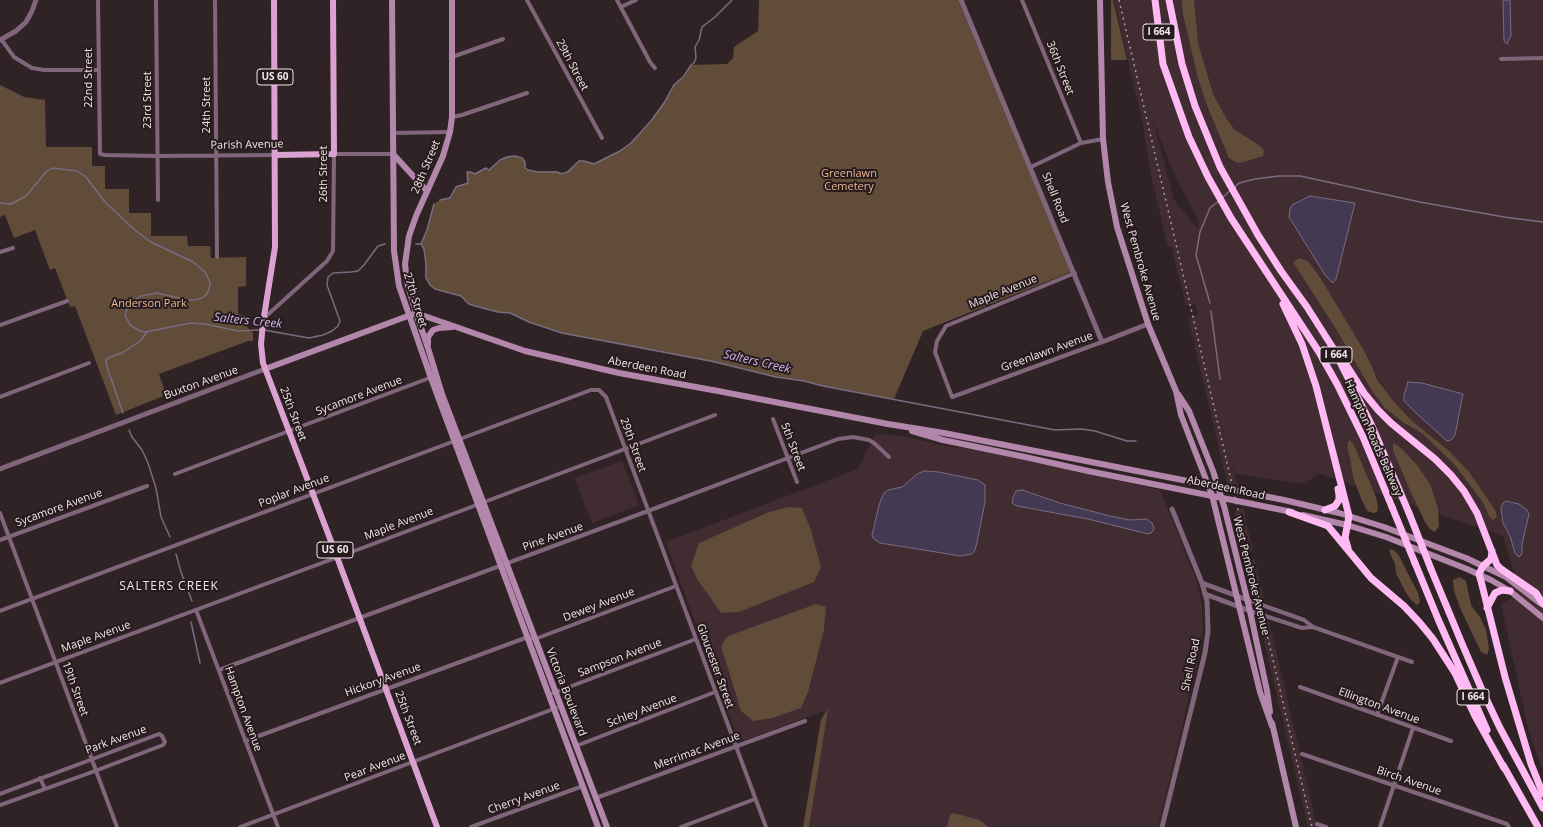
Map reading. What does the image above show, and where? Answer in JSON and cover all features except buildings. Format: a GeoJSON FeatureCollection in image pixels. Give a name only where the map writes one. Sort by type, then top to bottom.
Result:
{"type":"FeatureCollection","features":[{"type":"Feature","properties":{"kind":"highway","name":"Hampton Roads Beltway"},"geometry":{"type":"LineString","coordinates":[[1156,0],[1164,64],[1189,137],[1208,177],[1231,218],[1319,352],[1337,384],[1362,437],[1438,619],[1504,768],[1538,827]]}},
{"type":"Feature","properties":{"kind":"highway","name":"Hampton Roads Beltway"},"geometry":{"type":"LineString","coordinates":[[1169,0],[1182,64],[1195,106],[1220,167],[1242,208],[1281,271],[1307,307],[1333,348],[1372,426],[1482,690],[1500,728],[1543,808]]}},
{"type":"Feature","properties":{"kind":"highway"},"geometry":{"type":"LineString","coordinates":[[1276,287],[1308,363],[1349,516],[1346,540],[1349,551]]}},
{"type":"Feature","properties":{"kind":"highway"},"geometry":{"type":"LineString","coordinates":[[1333,348],[1349,368],[1364,392],[1378,410],[1434,458],[1451,475],[1464,491],[1477,513],[1495,559],[1501,569],[1536,593],[1543,604]]}},
{"type":"Feature","properties":{"kind":"highway"},"geometry":{"type":"LineString","coordinates":[[1325,510],[1335,506],[1340,497],[1328,438]]}},
{"type":"Feature","properties":{"kind":"highway"},"geometry":{"type":"LineString","coordinates":[[1289,512],[1326,524],[1371,578],[1404,606],[1420,622],[1455,673],[1475,716],[1504,768]]}},
{"type":"Feature","properties":{"kind":"highway"},"geometry":{"type":"LineString","coordinates":[[1492,550],[1491,559],[1483,566],[1480,574],[1487,609],[1503,670],[1529,757],[1543,794]]}},
{"type":"Feature","properties":{"kind":"highway"},"geometry":{"type":"LineString","coordinates":[[1487,609],[1495,593],[1502,590],[1510,591]]}},
{"type":"Feature","properties":{"kind":"main road","name":"25th Street"},"geometry":{"type":"LineString","coordinates":[[274,0],[275,247],[264,321],[262,357],[265,369],[414,762],[437,827]]}},
{"type":"Feature","properties":{"kind":"main road","name":"26th Street"},"geometry":{"type":"LineString","coordinates":[[333,0],[334,154]]}},
{"type":"Feature","properties":{"kind":"main road","name":"27th Street"},"geometry":{"type":"LineString","coordinates":[[392,0],[395,267],[408,316],[434,376],[504,565]]}},
{"type":"Feature","properties":{"kind":"main road","name":"28th Street"},"geometry":{"type":"LineString","coordinates":[[416,314],[406,277],[406,253],[409,236],[416,216],[443,156],[450,132],[452,117],[452,0]]}},
{"type":"Feature","properties":{"kind":"main road","name":"West Pembroke Avenue"},"geometry":{"type":"LineString","coordinates":[[1100,0],[1103,139],[1108,182],[1117,227],[1148,324],[1176,391],[1189,411],[1218,487],[1248,600],[1268,691],[1272,726]]}},
{"type":"Feature","properties":{"kind":"main road","name":"Parish Avenue"},"geometry":{"type":"LineString","coordinates":[[275,155],[334,154]]}},
{"type":"Feature","properties":{"kind":"main road"},"geometry":{"type":"LineString","coordinates":[[393,154],[428,191]]}},
{"type":"Feature","properties":{"kind":"main road","name":"27th Street"},"geometry":{"type":"LineString","coordinates":[[416,314],[428,348],[434,376]]}},
{"type":"Feature","properties":{"kind":"main road"},"geometry":{"type":"LineString","coordinates":[[408,316],[416,314]]}},
{"type":"Feature","properties":{"kind":"main road","name":"Aberdeen Road"},"geometry":{"type":"LineString","coordinates":[[416,314],[545,356],[619,373],[888,424],[944,433],[1209,485],[1349,516],[1447,549],[1512,581],[1543,604]]}},
{"type":"Feature","properties":{"kind":"main road","name":"Buxton Avenue"},"geometry":{"type":"LineString","coordinates":[[265,369],[408,316]]}},
{"type":"Feature","properties":{"kind":"main road"},"geometry":{"type":"LineString","coordinates":[[428,348],[428,337],[431,332],[439,328],[453,327]]}},
{"type":"Feature","properties":{"kind":"main road","name":"West Pembroke Avenue"},"geometry":{"type":"LineString","coordinates":[[1176,391],[1181,415],[1212,495],[1260,692],[1272,726],[1296,827]]}},
{"type":"Feature","properties":{"kind":"main road","name":"Aberdeen Road"},"geometry":{"type":"LineString","coordinates":[[888,424],[943,440],[1088,471],[1212,495],[1347,525],[1447,560],[1480,574],[1510,591],[1543,618]]}},
{"type":"Feature","properties":{"kind":"main road","name":"Victoria Boulevard"},"geometry":{"type":"LineString","coordinates":[[504,565],[528,637],[576,746],[607,827]]}},
{"type":"Feature","properties":{"kind":"main road","name":"Victoria Boulevard"},"geometry":{"type":"LineString","coordinates":[[504,565],[535,639],[552,693]]}},
{"type":"Feature","properties":{"kind":"main road","name":"Victoria Boulevard"},"geometry":{"type":"LineString","coordinates":[[558,708],[598,827]]}},
{"type":"Feature","properties":{"kind":"street"},"geometry":{"type":"LineString","coordinates":[[36,0],[26,22],[16,31],[0,39],[14,57],[32,68],[44,70],[98,70]]}},
{"type":"Feature","properties":{"kind":"street","name":"22nd Street"},"geometry":{"type":"LineString","coordinates":[[98,0],[99,151],[102,155]]}},
{"type":"Feature","properties":{"kind":"street","name":"23rd Street"},"geometry":{"type":"LineString","coordinates":[[156,0],[158,200]]}},
{"type":"Feature","properties":{"kind":"street","name":"24th Street"},"geometry":{"type":"LineString","coordinates":[[215,0],[217,257]]}},
{"type":"Feature","properties":{"kind":"street","name":"29th Street"},"geometry":{"type":"LineString","coordinates":[[527,0],[602,138]]}},
{"type":"Feature","properties":{"kind":"street"},"geometry":{"type":"LineString","coordinates":[[617,0],[650,62],[655,68]]}},
{"type":"Feature","properties":{"kind":"street"},"geometry":{"type":"LineString","coordinates":[[621,7],[636,0]]}},
{"type":"Feature","properties":{"kind":"street","name":"Shell Road"},"geometry":{"type":"LineString","coordinates":[[962,0],[1102,342]]}},
{"type":"Feature","properties":{"kind":"street","name":"36th Street"},"geometry":{"type":"LineString","coordinates":[[1022,0],[1081,143]]}},
{"type":"Feature","properties":{"kind":"street"},"geometry":{"type":"LineString","coordinates":[[452,57],[503,39]]}},
{"type":"Feature","properties":{"kind":"street"},"geometry":{"type":"LineString","coordinates":[[1500,59],[1543,58]]}},
{"type":"Feature","properties":{"kind":"street"},"geometry":{"type":"LineString","coordinates":[[452,117],[527,93]]}},
{"type":"Feature","properties":{"kind":"street"},"geometry":{"type":"LineString","coordinates":[[393,133],[450,132]]}},
{"type":"Feature","properties":{"kind":"street"},"geometry":{"type":"LineString","coordinates":[[1031,166],[1081,143],[1103,139]]}},
{"type":"Feature","properties":{"kind":"street","name":"Parish Avenue"},"geometry":{"type":"LineString","coordinates":[[334,154],[393,154]]}},
{"type":"Feature","properties":{"kind":"street","name":"26th Street"},"geometry":{"type":"LineString","coordinates":[[264,321],[327,261],[332,251],[334,154]]}},
{"type":"Feature","properties":{"kind":"street","name":"Parish Avenue"},"geometry":{"type":"LineString","coordinates":[[102,155],[275,155]]}},
{"type":"Feature","properties":{"kind":"street"},"geometry":{"type":"LineString","coordinates":[[0,252],[13,248]]}},
{"type":"Feature","properties":{"kind":"street","name":"Maple Avenue"},"geometry":{"type":"LineString","coordinates":[[952,396],[935,352],[936,345],[946,326],[952,322],[1074,273]]}},
{"type":"Feature","properties":{"kind":"street"},"geometry":{"type":"LineString","coordinates":[[0,325],[67,301]]}},
{"type":"Feature","properties":{"kind":"street","name":"Greenlawn Avenue"},"geometry":{"type":"LineString","coordinates":[[952,396],[1148,324]]}},
{"type":"Feature","properties":{"kind":"street"},"geometry":{"type":"LineString","coordinates":[[0,397],[89,363]]}},
{"type":"Feature","properties":{"kind":"street","name":"Buxton Avenue"},"geometry":{"type":"LineString","coordinates":[[0,469],[265,369]]}},
{"type":"Feature","properties":{"kind":"street","name":"Sycamore Avenue"},"geometry":{"type":"LineString","coordinates":[[175,474],[290,432],[434,376]]}},
{"type":"Feature","properties":{"kind":"street","name":"29th Street"},"geometry":{"type":"LineString","coordinates":[[595,390],[602,392],[606,397],[648,511]]}},
{"type":"Feature","properties":{"kind":"street","name":"Poplar Avenue"},"geometry":{"type":"LineString","coordinates":[[0,612],[457,440],[595,390]]}},
{"type":"Feature","properties":{"kind":"street","name":"Maple Avenue"},"geometry":{"type":"LineString","coordinates":[[0,683],[715,415]]}},
{"type":"Feature","properties":{"kind":"street","name":"5th Street"},"geometry":{"type":"LineString","coordinates":[[773,419],[797,482]]}},
{"type":"Feature","properties":{"kind":"street","name":"Pine Avenue"},"geometry":{"type":"LineString","coordinates":[[219,670],[504,565],[838,439],[848,437],[871,441],[889,457]]}},
{"type":"Feature","properties":{"kind":"street","name":"Sycamore Avenue"},"geometry":{"type":"LineString","coordinates":[[0,540],[147,486]]}},
{"type":"Feature","properties":{"kind":"street","name":"Shell Road"},"geometry":{"type":"LineString","coordinates":[[1162,827],[1206,648],[1208,620],[1205,594],[1202,583],[1172,509]]}},
{"type":"Feature","properties":{"kind":"street","name":"Gloucester Street"},"geometry":{"type":"LineString","coordinates":[[648,511],[766,827]]}},
{"type":"Feature","properties":{"kind":"street","name":"19th Street"},"geometry":{"type":"LineString","coordinates":[[0,513],[117,827]]}},
{"type":"Feature","properties":{"kind":"street"},"geometry":{"type":"LineString","coordinates":[[1202,583],[1304,620],[1313,627],[1412,662]]}},
{"type":"Feature","properties":{"kind":"street","name":"Dewey Avenue"},"geometry":{"type":"LineString","coordinates":[[535,639],[676,586]]}},
{"type":"Feature","properties":{"kind":"street"},"geometry":{"type":"LineString","coordinates":[[1205,594],[1302,628],[1313,627]]}},
{"type":"Feature","properties":{"kind":"street","name":"Hampton Avenue"},"geometry":{"type":"LineString","coordinates":[[196,610],[278,827]]}},
{"type":"Feature","properties":{"kind":"street"},"geometry":{"type":"LineString","coordinates":[[528,637],[535,639]]}},
{"type":"Feature","properties":{"kind":"street","name":"Hickory Avenue"},"geometry":{"type":"LineString","coordinates":[[245,741],[528,637]]}},
{"type":"Feature","properties":{"kind":"street","name":"Sampson Avenue"},"geometry":{"type":"LineString","coordinates":[[552,693],[696,639]]}},
{"type":"Feature","properties":{"kind":"street"},"geometry":{"type":"LineString","coordinates":[[1377,715],[1398,657]]}},
{"type":"Feature","properties":{"kind":"street","name":"Ellington Avenue"},"geometry":{"type":"LineString","coordinates":[[1300,687],[1451,741]]}},
{"type":"Feature","properties":{"kind":"street","name":"Schley Avenue"},"geometry":{"type":"LineString","coordinates":[[576,746],[715,692]]}},
{"type":"Feature","properties":{"kind":"street","name":"Pear Avenue"},"geometry":{"type":"LineString","coordinates":[[240,827],[558,708]]}},
{"type":"Feature","properties":{"kind":"street","name":"Merrimac Avenue"},"geometry":{"type":"LineString","coordinates":[[596,798],[805,721]]}},
{"type":"Feature","properties":{"kind":"street"},"geometry":{"type":"LineString","coordinates":[[1380,827],[1413,728]]}},
{"type":"Feature","properties":{"kind":"street","name":"Park Avenue"},"geometry":{"type":"LineString","coordinates":[[0,794],[159,734],[165,742],[163,745],[96,771],[0,805]]}},
{"type":"Feature","properties":{"kind":"street","name":"Birch Avenue"},"geometry":{"type":"LineString","coordinates":[[1302,754],[1507,824],[1509,827]]}},
{"type":"Feature","properties":{"kind":"street"},"geometry":{"type":"LineString","coordinates":[[40,778],[45,789]]}},
{"type":"Feature","properties":{"kind":"street","name":"Cherry Avenue"},"geometry":{"type":"LineString","coordinates":[[471,827],[583,786]]}},
{"type":"Feature","properties":{"kind":"street"},"geometry":{"type":"LineString","coordinates":[[681,827],[755,799]]}},
{"type":"Feature","properties":{"kind":"street"},"geometry":{"type":"LineString","coordinates":[[1317,824],[1326,827]]}},
{"type":"Feature","properties":{"kind":"shaded area"},"geometry":{"type":"Polygon","coordinates":[[[1114,0],[1543,0],[1543,768],[1541,767],[1528,728],[1501,604],[1512,598],[1514,573],[1503,536],[1318,473],[1305,484],[1236,474],[1227,440],[1238,487],[1227,483],[1188,317],[1198,315],[1195,304],[1186,305],[1171,246],[1168,247],[1150,171],[1144,129],[1114,0]],[[1150,109],[1174,200],[1197,228],[1199,222],[1178,182],[1159,137],[1150,109]]]}},
{"type":"Feature","properties":{"kind":"shaded area"},"geometry":{"type":"Polygon","coordinates":[[[1503,0],[1510,0],[1511,35],[1507,44],[1504,41],[1503,0]]]}},
{"type":"Feature","properties":{"kind":"shaded area"},"geometry":{"type":"Polygon","coordinates":[[[1310,196],[1355,203],[1336,279],[1333,283],[1325,275],[1289,217],[1292,205],[1310,196]]]}},
{"type":"Feature","properties":{"kind":"shaded area"},"geometry":{"type":"Polygon","coordinates":[[[1408,382],[1422,383],[1463,394],[1455,435],[1451,440],[1447,441],[1404,401],[1404,395],[1408,382]]]}},
{"type":"Feature","properties":{"kind":"shaded area"},"geometry":{"type":"Polygon","coordinates":[[[876,434],[903,436],[946,446],[988,452],[1160,490],[1197,582],[1202,606],[1203,630],[1199,656],[1158,827],[806,827],[824,711],[739,742],[666,542],[858,469],[876,434]]]}},
{"type":"Feature","properties":{"kind":"shaded area"},"geometry":{"type":"Polygon","coordinates":[[[622,461],[639,505],[592,523],[575,478],[622,461]]]}},
{"type":"Feature","properties":{"kind":"shaded area"},"geometry":{"type":"Polygon","coordinates":[[[924,471],[939,472],[978,480],[985,485],[985,502],[975,550],[972,554],[961,556],[880,543],[873,538],[872,535],[879,505],[884,493],[888,490],[902,487],[917,474],[924,471]]]}},
{"type":"Feature","properties":{"kind":"shaded area"},"geometry":{"type":"Polygon","coordinates":[[[1022,490],[1060,503],[1110,516],[1130,520],[1146,519],[1152,523],[1154,529],[1148,534],[1088,519],[1017,506],[1012,503],[1013,497],[1016,491],[1022,490]]]}},
{"type":"Feature","properties":{"kind":"shaded area"},"geometry":{"type":"Polygon","coordinates":[[[1506,501],[1519,504],[1527,510],[1529,514],[1522,544],[1522,554],[1519,557],[1515,553],[1510,536],[1503,523],[1501,508],[1503,503],[1506,501]]]}},
{"type":"Feature","properties":{"kind":"shaded area"},"geometry":{"type":"Polygon","coordinates":[[[1243,508],[1253,551],[1244,553],[1234,512],[1243,508]]]}},
{"type":"Feature","properties":{"kind":"shaded area"},"geometry":{"type":"Polygon","coordinates":[[[1255,559],[1264,600],[1254,596],[1246,561],[1255,559]]]}},
{"type":"Feature","properties":{"kind":"shaded area"},"geometry":{"type":"Polygon","coordinates":[[[1269,621],[1317,827],[1308,827],[1260,624],[1269,621]]]}},
{"type":"Feature","properties":{"kind":"green space","name":"Greenlawn Cemetery"},"geometry":{"type":"Polygon","coordinates":[[[759,0],[958,0],[1071,272],[923,331],[894,399],[776,377],[737,367],[562,333],[529,322],[510,313],[498,312],[471,305],[461,296],[438,290],[430,285],[426,278],[426,257],[421,244],[427,230],[433,205],[441,199],[451,197],[457,186],[468,183],[467,172],[475,174],[486,168],[489,170],[500,160],[513,156],[523,159],[525,162],[525,168],[528,170],[565,173],[579,161],[594,164],[620,151],[631,143],[651,121],[664,103],[674,85],[687,73],[691,65],[727,64],[733,58],[734,47],[758,31],[759,0]]]}},
{"type":"Feature","properties":{"kind":"green space"},"geometry":{"type":"Polygon","coordinates":[[[1111,0],[1113,0],[1127,60],[1111,60],[1111,0]]]}},
{"type":"Feature","properties":{"kind":"green space"},"geometry":{"type":"Polygon","coordinates":[[[1182,0],[1194,0],[1198,43],[1213,94],[1226,118],[1235,130],[1259,145],[1264,150],[1263,156],[1240,163],[1229,158],[1206,103],[1198,78],[1183,14],[1182,0]]]}},
{"type":"Feature","properties":{"kind":"green space","name":"Anderson Park"},"geometry":{"type":"Polygon","coordinates":[[[0,85],[24,97],[45,100],[46,147],[92,147],[92,166],[105,166],[105,189],[129,189],[129,213],[151,213],[151,236],[187,236],[188,246],[210,246],[211,258],[246,257],[246,286],[238,287],[238,314],[246,316],[247,327],[253,333],[253,341],[248,341],[159,374],[166,395],[116,415],[75,306],[70,307],[55,268],[50,270],[35,230],[14,238],[5,215],[0,217],[0,85]]]}},
{"type":"Feature","properties":{"kind":"green space"},"geometry":{"type":"Polygon","coordinates":[[[1300,258],[1309,262],[1321,279],[1363,349],[1377,380],[1395,403],[1412,421],[1449,451],[1469,472],[1495,510],[1497,517],[1493,520],[1489,516],[1484,504],[1455,465],[1422,433],[1404,423],[1385,408],[1372,391],[1336,329],[1293,262],[1300,258]]]}},
{"type":"Feature","properties":{"kind":"green space"},"geometry":{"type":"Polygon","coordinates":[[[1349,440],[1353,443],[1376,497],[1378,507],[1377,512],[1374,513],[1367,511],[1360,496],[1353,477],[1347,448],[1349,440]]]}},
{"type":"Feature","properties":{"kind":"green space"},"geometry":{"type":"Polygon","coordinates":[[[1393,444],[1397,445],[1404,451],[1417,465],[1430,484],[1438,508],[1439,526],[1435,532],[1426,524],[1413,497],[1393,451],[1393,444]]]}},
{"type":"Feature","properties":{"kind":"green space"},"geometry":{"type":"Polygon","coordinates":[[[788,507],[802,508],[811,530],[821,567],[814,582],[739,612],[721,613],[697,579],[691,566],[699,543],[769,512],[788,507]]]}},
{"type":"Feature","properties":{"kind":"green space"},"geometry":{"type":"Polygon","coordinates":[[[1392,549],[1398,554],[1418,593],[1420,602],[1417,605],[1411,600],[1405,591],[1396,573],[1395,564],[1389,551],[1392,549]]]}},
{"type":"Feature","properties":{"kind":"green space"},"geometry":{"type":"Polygon","coordinates":[[[1460,577],[1466,581],[1471,605],[1480,617],[1486,630],[1489,649],[1487,655],[1481,652],[1461,610],[1454,591],[1453,580],[1460,577]]]}},
{"type":"Feature","properties":{"kind":"green space"},"geometry":{"type":"Polygon","coordinates":[[[816,604],[826,607],[824,630],[808,692],[801,708],[772,718],[753,721],[741,711],[721,646],[728,636],[816,604]]]}},
{"type":"Feature","properties":{"kind":"green space"},"geometry":{"type":"Polygon","coordinates":[[[828,709],[809,827],[803,827],[821,720],[828,709]]]}},
{"type":"Feature","properties":{"kind":"green space"},"geometry":{"type":"Polygon","coordinates":[[[954,813],[979,820],[989,827],[947,827],[950,815],[954,813]]]}},
{"type":"Feature","properties":{"kind":"waterway"},"geometry":{"type":"LineString","coordinates":[[440,200],[450,198],[456,187],[468,183],[467,172],[475,174],[486,168],[489,170],[500,160],[507,157],[515,156],[522,158],[525,162],[525,168],[528,170],[538,172],[557,172],[561,174],[569,171],[579,161],[594,164],[620,151],[631,143],[651,121],[664,103],[674,85],[684,76],[694,63],[696,58],[695,47],[699,40],[702,27],[715,17],[732,0]]}},
{"type":"Feature","properties":{"kind":"waterway","name":"Salters Creek"},"geometry":{"type":"LineString","coordinates":[[0,203],[11,204],[26,196],[46,172],[52,168],[77,171],[86,177],[105,202],[136,231],[151,242],[193,262],[205,272],[210,282],[207,294],[202,298],[195,300],[188,300],[157,293],[141,296],[132,302],[127,309],[125,315],[130,325],[140,331],[145,332],[191,323],[205,324],[238,331],[260,330]]}},
{"type":"Feature","properties":{"kind":"waterway"},"geometry":{"type":"LineString","coordinates":[[1234,188],[1239,183],[1255,179],[1279,176],[1300,176],[1420,202],[1504,217],[1543,222]]}},
{"type":"Feature","properties":{"kind":"waterway"},"geometry":{"type":"LineString","coordinates":[[1222,198],[1231,190]]}},
{"type":"Feature","properties":{"kind":"waterway"},"geometry":{"type":"LineString","coordinates":[[1210,303],[1196,255],[1200,232],[1210,208],[1219,201]]}},
{"type":"Feature","properties":{"kind":"waterway"},"geometry":{"type":"LineString","coordinates":[[421,244],[427,230],[434,204]]}},
{"type":"Feature","properties":{"kind":"waterway","name":"Salters Creek"},"geometry":{"type":"LineString","coordinates":[[264,330],[309,338],[323,335],[332,331],[338,326],[340,321],[327,285],[328,277],[333,273],[358,271],[378,246],[385,244]]}},
{"type":"Feature","properties":{"kind":"waterway","name":"Salters Creek"},"geometry":{"type":"LineString","coordinates":[[416,244],[421,244],[424,249],[426,278],[430,285],[435,289],[461,296],[469,304],[498,312],[510,313],[529,322],[562,333],[711,361],[776,377],[804,381],[823,386],[1055,430],[1081,429],[1095,431],[1127,441],[1136,441]]}},
{"type":"Feature","properties":{"kind":"waterway"},"geometry":{"type":"LineString","coordinates":[[1211,311],[1220,379]]}},
{"type":"Feature","properties":{"kind":"waterway"},"geometry":{"type":"LineString","coordinates":[[123,413],[106,361],[108,358],[122,353],[140,341],[147,332]]}},
{"type":"Feature","properties":{"kind":"waterway"},"geometry":{"type":"LineString","coordinates":[[129,430],[132,437],[142,450],[148,463],[156,488],[161,517],[170,537]]}},
{"type":"Feature","properties":{"kind":"waterway"},"geometry":{"type":"LineString","coordinates":[[176,554],[192,601]]}},
{"type":"Feature","properties":{"kind":"waterway"},"geometry":{"type":"LineString","coordinates":[[191,622],[200,663]]}},
{"type":"Feature","properties":{"kind":"railway"},"geometry":{"type":"LineString","coordinates":[[1119,0],[1312,827]]}},
{"type":"Feature","properties":{"kind":"district","name":"SALTERS CREEK"},"geometry":{"type":"Point","coordinates":[169,587]}}]}
